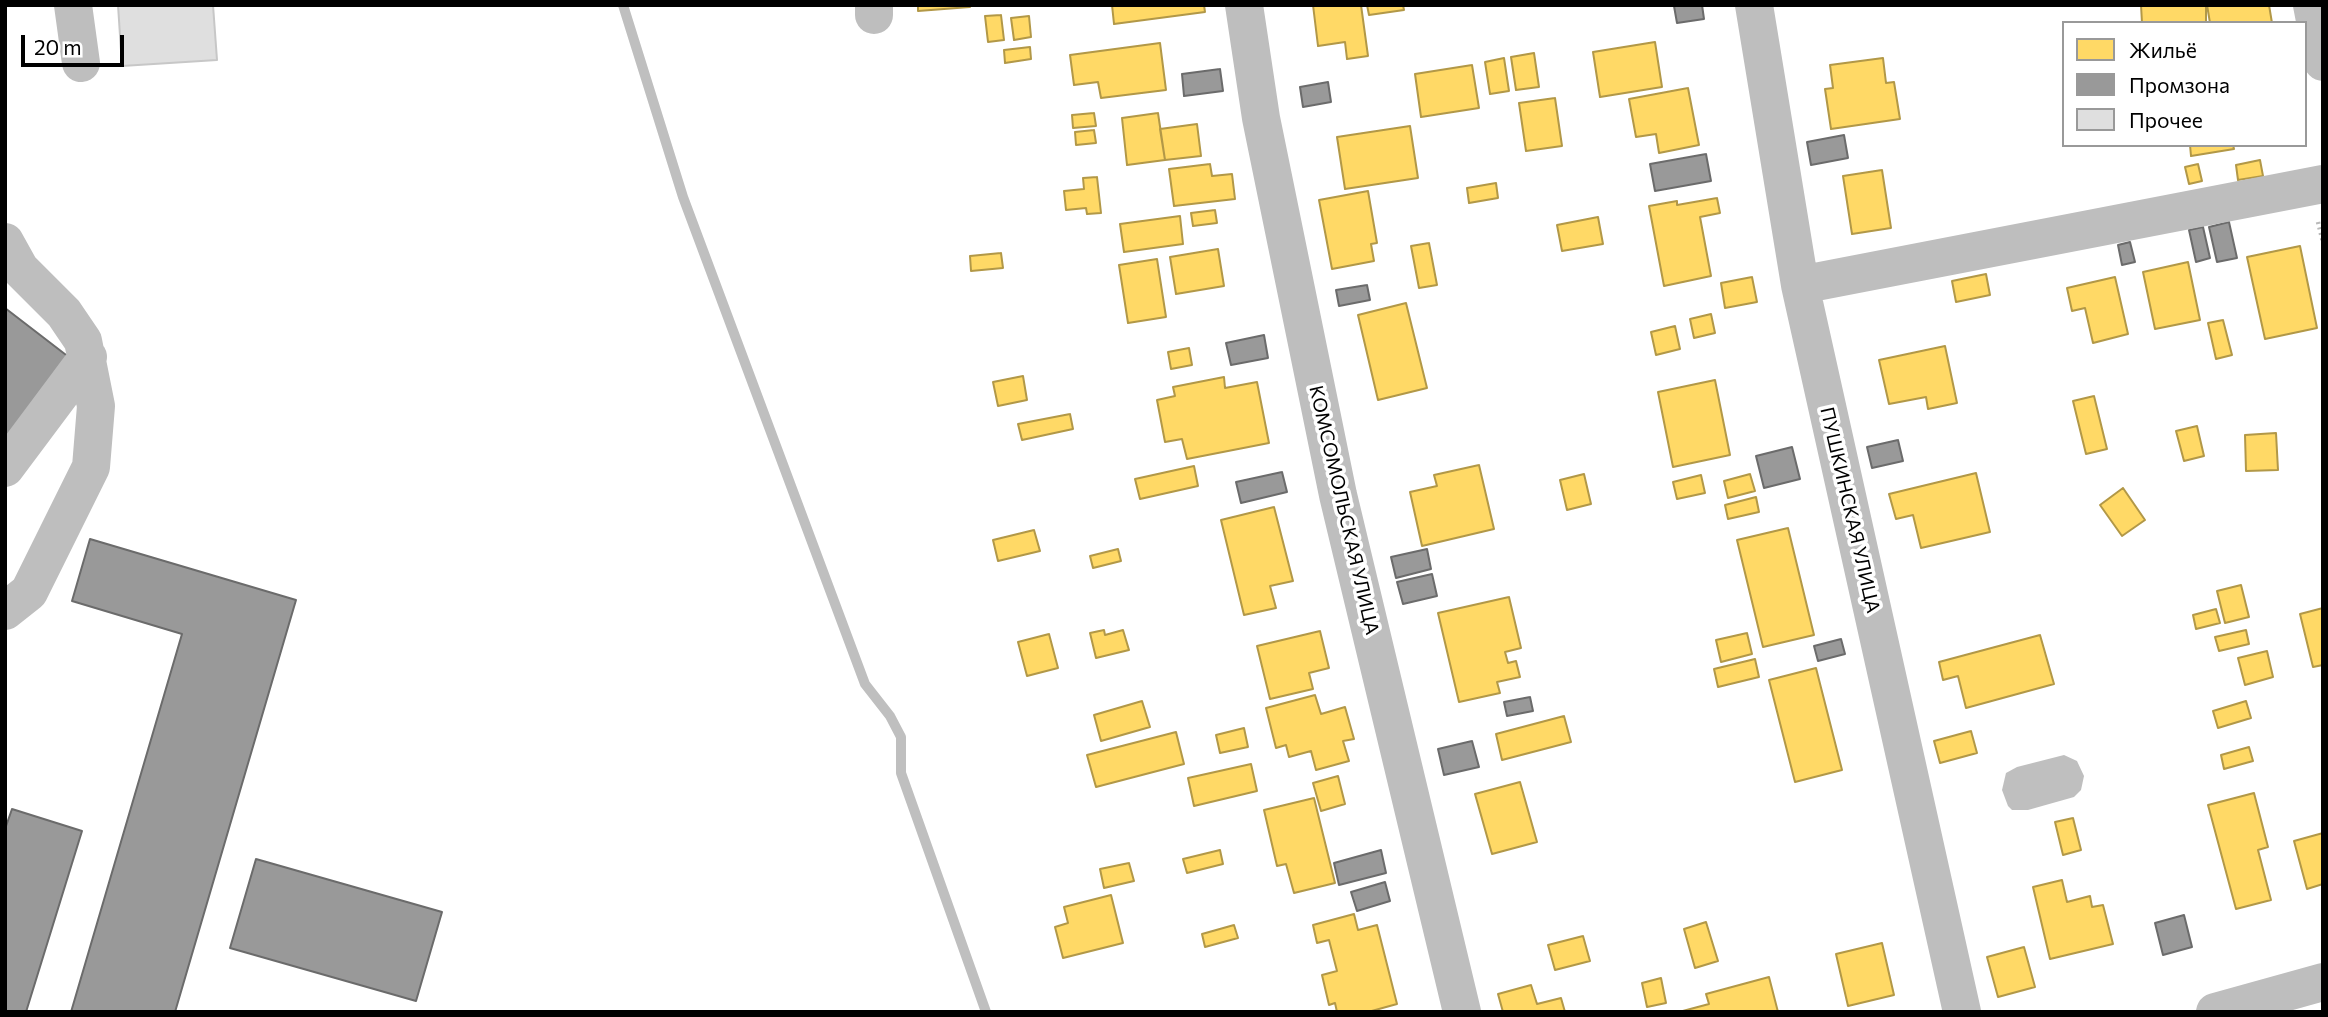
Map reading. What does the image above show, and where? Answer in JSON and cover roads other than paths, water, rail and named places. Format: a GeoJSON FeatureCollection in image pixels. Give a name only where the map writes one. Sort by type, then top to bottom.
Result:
{"type":"FeatureCollection","features":[{"type":"Feature","properties":{"kind":"street"},"geometry":{"type":"LineString","coordinates":[[73,5],[81,64]]}},
{"type":"Feature","properties":{"kind":"street","name":"КОМСОМОЛЬСКАЯ УЛИЦА"},"geometry":{"type":"LineString","coordinates":[[1244,5],[1261,118],[1338,495],[1462,1012]]}},
{"type":"Feature","properties":{"kind":"street","name":"ПУШКИНСКАЯ УЛИЦА"},"geometry":{"type":"LineString","coordinates":[[1754,5],[1800,285],[1962,1012]]}},
{"type":"Feature","properties":{"kind":"street"},"geometry":{"type":"LineString","coordinates":[[2312,5],[2323,62]]}},
{"type":"Feature","properties":{"kind":"street"},"geometry":{"type":"LineString","coordinates":[[1800,285],[2323,184]]}},
{"type":"Feature","properties":{"kind":"street"},"geometry":{"type":"LineString","coordinates":[[5,611],[29,592],[91,467],[96,406],[83,341],[64,313],[10,266]]}},
{"type":"Feature","properties":{"kind":"street"},"geometry":{"type":"LineString","coordinates":[[5,468],[88,357]]}},
{"type":"Feature","properties":{"kind":"street"},"geometry":{"type":"LineString","coordinates":[[2216,1012],[2323,982]]}},
{"type":"Feature","properties":{"kind":"waterway"},"geometry":{"type":"LineString","coordinates":[[623,5],[683,197],[865,684],[890,716],[901,737],[901,773],[986,1012]]}}]}
